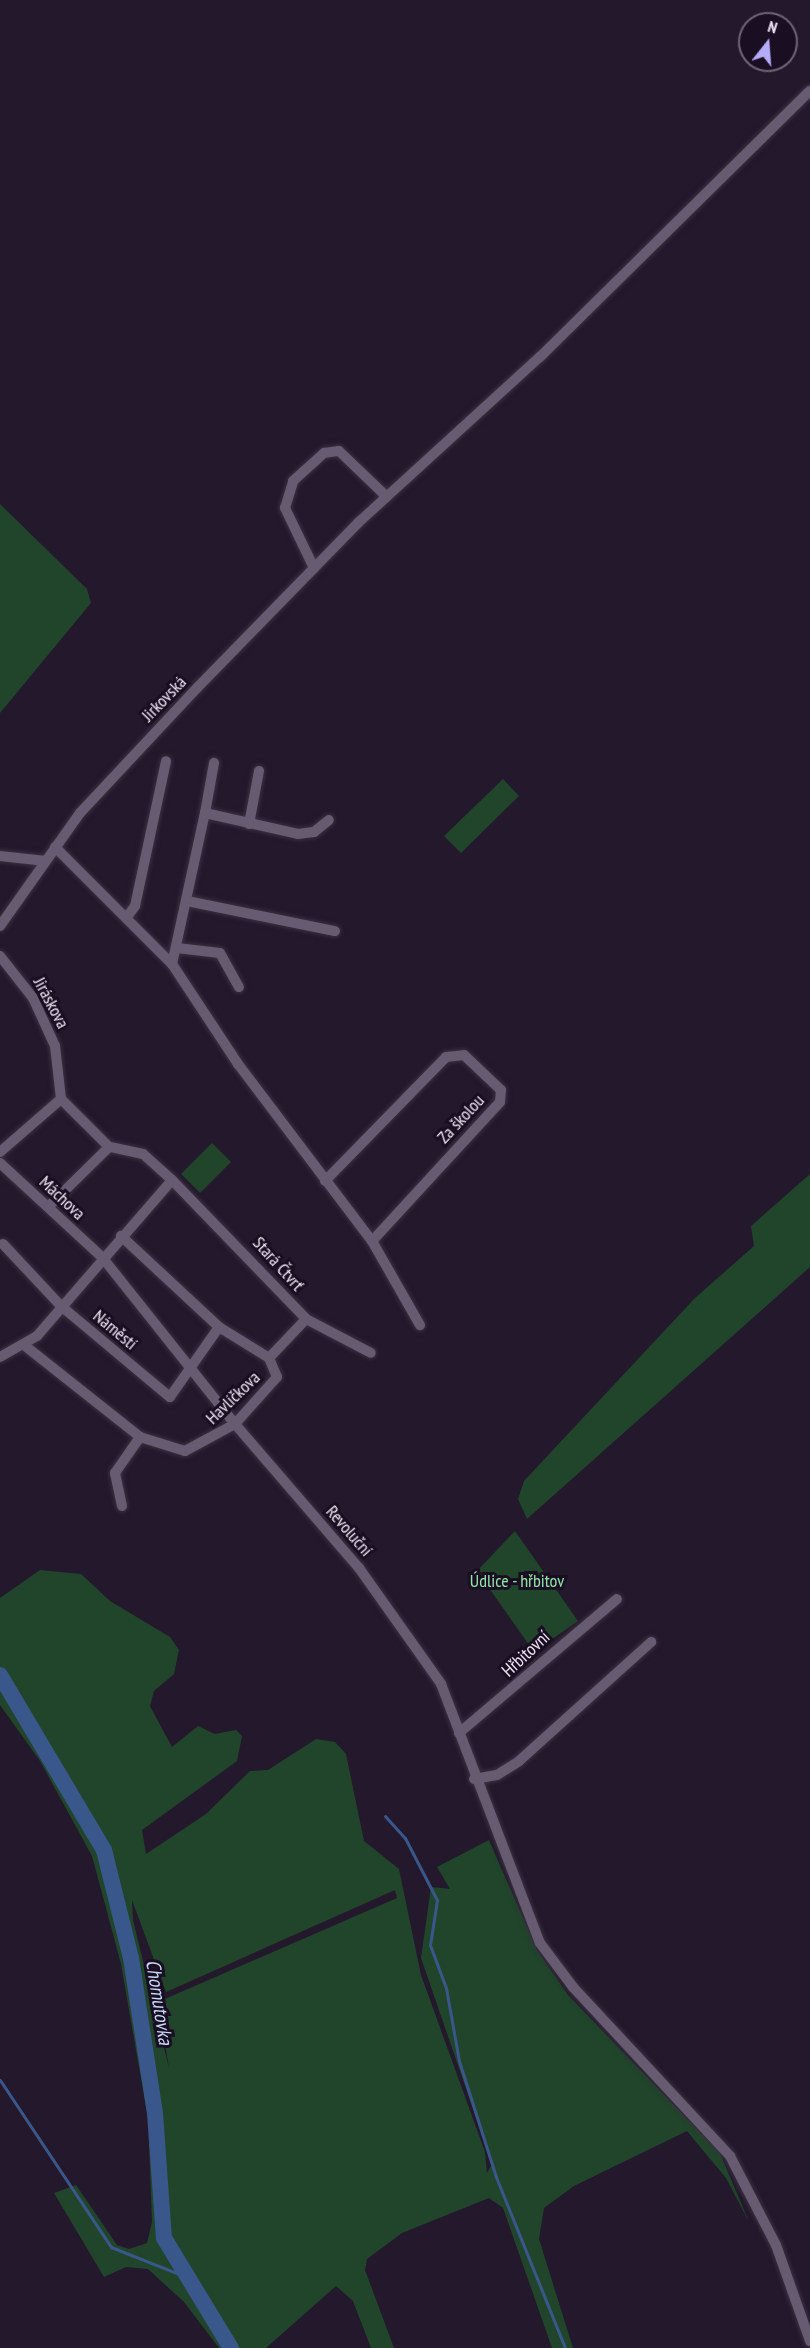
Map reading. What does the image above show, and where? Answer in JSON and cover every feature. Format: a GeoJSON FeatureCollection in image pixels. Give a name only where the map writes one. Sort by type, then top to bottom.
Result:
{"type":"FeatureCollection","features":[{"type":"Feature","properties":{"kind":"street","name":"Jirkovská"},"geometry":{"type":"LineString","coordinates":[[0,926],[55,847],[101,788],[303,579],[387,497],[540,357],[810,91]]}},
{"type":"Feature","properties":{"kind":"street"},"geometry":{"type":"LineString","coordinates":[[314,568],[285,508],[293,480],[324,453],[339,451],[387,497]]}},
{"type":"Feature","properties":{"kind":"street"},"geometry":{"type":"LineString","coordinates":[[127,917],[135,906],[166,761]]}},
{"type":"Feature","properties":{"kind":"street"},"geometry":{"type":"LineString","coordinates":[[171,964],[177,948],[214,762]]}},
{"type":"Feature","properties":{"kind":"street"},"geometry":{"type":"LineString","coordinates":[[249,824],[259,771]]}},
{"type":"Feature","properties":{"kind":"street"},"geometry":{"type":"LineString","coordinates":[[205,813],[298,834],[314,832],[329,820]]}},
{"type":"Feature","properties":{"kind":"street"},"geometry":{"type":"LineString","coordinates":[[55,847],[127,917],[171,964],[238,1064],[372,1241],[420,1325]]}},
{"type":"Feature","properties":{"kind":"street"},"geometry":{"type":"LineString","coordinates":[[0,856],[46,861]]}},
{"type":"Feature","properties":{"kind":"street"},"geometry":{"type":"LineString","coordinates":[[187,901],[335,931]]}},
{"type":"Feature","properties":{"kind":"street"},"geometry":{"type":"LineString","coordinates":[[177,948],[220,953],[239,987]]}},
{"type":"Feature","properties":{"kind":"street","name":"Jiráskova"},"geometry":{"type":"LineString","coordinates":[[0,956],[33,998],[56,1046],[61,1099]]}},
{"type":"Feature","properties":{"kind":"street","name":"Za školou"},"geometry":{"type":"LineString","coordinates":[[325,1181],[446,1057],[464,1055],[501,1090],[500,1102],[372,1241]]}},
{"type":"Feature","properties":{"kind":"street"},"geometry":{"type":"LineString","coordinates":[[0,1152],[61,1099],[109,1147],[48,1207]]}},
{"type":"Feature","properties":{"kind":"street","name":"Stará Čtvrť"},"geometry":{"type":"LineString","coordinates":[[109,1147],[143,1154],[172,1180],[306,1319],[371,1353]]}},
{"type":"Feature","properties":{"kind":"street","name":"Máchova"},"geometry":{"type":"LineString","coordinates":[[0,1163],[102,1257]]}},
{"type":"Feature","properties":{"kind":"street"},"geometry":{"type":"LineString","coordinates":[[0,1357],[24,1345],[172,1180]]}},
{"type":"Feature","properties":{"kind":"street"},"geometry":{"type":"LineString","coordinates":[[121,1236],[219,1327],[269,1358]]}},
{"type":"Feature","properties":{"kind":"street"},"geometry":{"type":"LineString","coordinates":[[3,1244],[61,1306]]}},
{"type":"Feature","properties":{"kind":"street","name":"Náměstí"},"geometry":{"type":"LineString","coordinates":[[102,1257],[189,1367]]}},
{"type":"Feature","properties":{"kind":"street","name":"Náměstí"},"geometry":{"type":"LineString","coordinates":[[61,1306],[170,1396],[219,1327]]}},
{"type":"Feature","properties":{"kind":"street","name":"Havlíčkova"},"geometry":{"type":"LineString","coordinates":[[24,1345],[140,1437],[185,1451],[235,1424],[277,1377],[269,1358],[306,1319]]}},
{"type":"Feature","properties":{"kind":"street","name":"Revoluční"},"geometry":{"type":"LineString","coordinates":[[189,1367],[359,1568],[441,1684],[474,1779],[540,1943],[573,1988],[730,2156],[776,2245],[810,2341]]}},
{"type":"Feature","properties":{"kind":"street"},"geometry":{"type":"LineString","coordinates":[[122,1506],[115,1473],[140,1437]]}},
{"type":"Feature","properties":{"kind":"street","name":"Hřbitovní"},"geometry":{"type":"LineString","coordinates":[[459,1733],[617,1599]]}},
{"type":"Feature","properties":{"kind":"street"},"geometry":{"type":"LineString","coordinates":[[474,1779],[497,1775],[519,1761],[651,1642]]}},
{"type":"Feature","properties":{"kind":"green space"},"geometry":{"type":"Polygon","coordinates":[[[0,504],[87,589],[91,603],[0,713],[0,504]]]}},
{"type":"Feature","properties":{"kind":"green space"},"geometry":{"type":"Polygon","coordinates":[[[503,779],[519,796],[461,853],[444,836],[503,779]]]}},
{"type":"Feature","properties":{"kind":"green space"},"geometry":{"type":"Polygon","coordinates":[[[212,1143],[231,1162],[200,1193],[181,1174],[212,1143]]]}},
{"type":"Feature","properties":{"kind":"green space"},"geometry":{"type":"Polygon","coordinates":[[[810,1174],[810,1267],[527,1519],[518,1499],[524,1481],[695,1298],[754,1246],[751,1226],[810,1174]]]}},
{"type":"Feature","properties":{"kind":"green space","name":"Údlice - hřbitov"},"geometry":{"type":"Polygon","coordinates":[[[515,1531],[578,1621],[534,1652],[477,1571],[515,1531]]]}},
{"type":"Feature","properties":{"kind":"green space"},"geometry":{"type":"Polygon","coordinates":[[[40,1570],[81,1574],[110,1601],[170,1637],[179,1650],[174,1674],[154,1691],[150,1706],[172,1747],[198,1726],[215,1734],[236,1730],[242,1736],[237,1761],[142,1830],[146,1854],[206,1814],[250,1771],[268,1770],[316,1739],[335,1742],[346,1754],[364,1841],[399,1869],[421,1975],[485,2152],[487,2173],[492,2164],[421,1958],[431,1887],[450,1889],[437,1867],[489,1840],[537,1950],[568,1995],[720,2153],[749,2222],[726,2178],[687,2131],[574,2186],[544,2208],[539,2239],[573,2348],[552,2348],[503,2208],[489,2198],[402,2233],[367,2259],[365,2270],[394,2348],[371,2348],[353,2301],[336,2286],[266,2348],[219,2348],[184,2302],[148,2269],[126,2267],[104,2277],[54,2193],[76,2185],[117,2245],[129,2249],[147,2243],[152,2222],[148,2119],[121,1964],[92,1856],[40,1761],[0,1705],[0,1598],[40,1570]],[[395,1890],[166,1992],[132,1900],[133,1920],[169,2068],[158,2002],[397,1898],[395,1890]]]}},
{"type":"Feature","properties":{"kind":"waterway","name":"Chomutovka"},"geometry":{"type":"LineString","coordinates":[[0,1675],[104,1850],[131,1958],[155,2113],[164,2238],[231,2348]]}},
{"type":"Feature","properties":{"kind":"waterway"},"geometry":{"type":"LineString","coordinates":[[385,1816],[405,1838],[437,1900],[430,1945],[446,1988],[459,2061],[496,2177],[565,2348]]}},
{"type":"Feature","properties":{"kind":"waterway"},"geometry":{"type":"LineString","coordinates":[[0,2080],[111,2247],[184,2276]]}}]}
